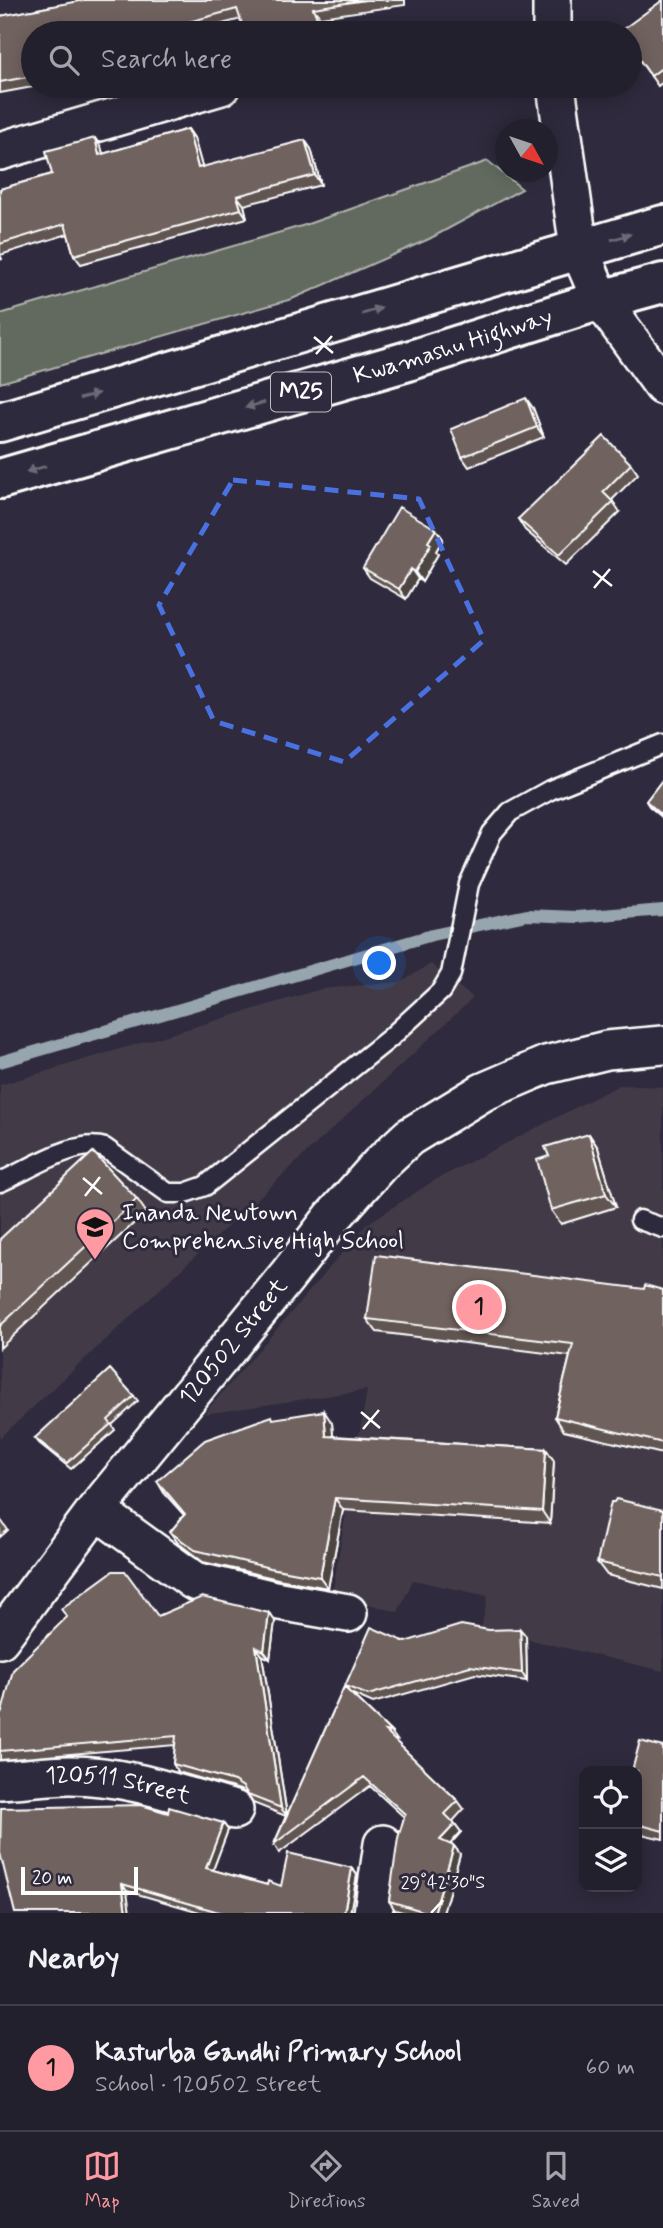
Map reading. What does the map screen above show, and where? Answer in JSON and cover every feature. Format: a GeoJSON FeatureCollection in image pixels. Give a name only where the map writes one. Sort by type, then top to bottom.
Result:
{"type":"FeatureCollection","features":[{"type":"Feature","properties":{"kind":"main road","name":"M25"},"geometry":{"type":"LineString","coordinates":[[0,422],[663,225]]}},
{"type":"Feature","properties":{"kind":"main road","name":"Kwamashu Highway"},"geometry":{"type":"LineString","coordinates":[[0,479],[408,361],[663,283]]}},
{"type":"Feature","properties":{"kind":"street"},"geometry":{"type":"LineString","coordinates":[[552,0],[552,21]]}},
{"type":"Feature","properties":{"kind":"street"},"geometry":{"type":"LineString","coordinates":[[0,151],[180,98]]}},
{"type":"Feature","properties":{"kind":"street"},"geometry":{"type":"LineString","coordinates":[[558,98],[579,249],[601,300],[663,386]]}},
{"type":"Feature","properties":{"kind":"street","name":"120502 Street"},"geometry":{"type":"LineString","coordinates":[[0,1639],[96,1510],[332,1218],[380,1164],[409,1137],[483,1092],[546,1065],[607,1050],[663,1045]]}},
{"type":"Feature","properties":{"kind":"street"},"geometry":{"type":"LineString","coordinates":[[96,1510],[194,1581],[348,1614]]}},
{"type":"Feature","properties":{"kind":"street","name":"120511 Street"},"geometry":{"type":"LineString","coordinates":[[0,1780],[69,1775],[109,1778],[140,1783],[234,1810]]}},
{"type":"Feature","properties":{"kind":"street"},"geometry":{"type":"LineString","coordinates":[[373,1913],[383,1844]]}},
{"type":"Feature","properties":{"kind":"lane"},"geometry":{"type":"LineString","coordinates":[[0,1182],[69,1149],[96,1145],[105,1148],[168,1193],[185,1193],[205,1186],[390,1038],[441,991],[451,974],[469,884],[492,833],[510,812],[550,790],[663,744]]}},
{"type":"Feature","properties":{"kind":"lane"},"geometry":{"type":"LineString","coordinates":[[640,1220],[663,1228]]}},
{"type":"Feature","properties":{"kind":"highlighted area"},"geometry":{"type":"Polygon","coordinates":[[[233,480],[419,499],[484,640],[344,762],[214,721],[159,605],[233,480]]]}},
{"type":"Feature","properties":{"kind":"shaded area"},"geometry":{"type":"Polygon","coordinates":[[[488,161],[495,167],[495,182],[514,182],[522,189],[429,239],[292,299],[0,383],[0,314],[305,225],[488,161]]]}},
{"type":"Feature","properties":{"kind":"shaded area","name":"Inanda Newtown Comprehensive High School"},"geometry":{"type":"Polygon","coordinates":[[[431,964],[473,998],[0,1438],[0,1085],[321,989],[400,982],[431,964]]]}},
{"type":"Feature","properties":{"kind":"shaded area"},"geometry":{"type":"Polygon","coordinates":[[[619,1085],[663,1087],[663,1671],[481,1628],[488,1596],[413,1580],[398,1612],[332,1594],[367,1390],[204,1414],[367,1224],[435,1180],[619,1085]]]}},
{"type":"Feature","properties":{"kind":"building"},"geometry":{"type":"Polygon","coordinates":[[[85,0],[366,0],[313,8],[317,18],[308,21],[241,21],[237,9],[192,21],[21,21],[21,78],[0,82],[0,16],[85,0]]]}},
{"type":"Feature","properties":{"kind":"building"},"geometry":{"type":"Polygon","coordinates":[[[663,0],[663,67],[651,76],[642,63],[642,21],[634,21],[663,0]]]}},
{"type":"Feature","properties":{"kind":"building"},"geometry":{"type":"Polygon","coordinates":[[[188,129],[198,168],[305,140],[315,175],[237,196],[241,209],[74,255],[65,224],[0,244],[0,189],[52,174],[46,151],[95,138],[99,155],[188,129]]]}},
{"type":"Feature","properties":{"kind":"building"},"geometry":{"type":"Polygon","coordinates":[[[526,398],[537,427],[462,457],[451,429],[526,398]]]}},
{"type":"Feature","properties":{"kind":"building"},"geometry":{"type":"Polygon","coordinates":[[[604,436],[631,464],[603,492],[613,502],[559,555],[518,519],[604,436]]]}},
{"type":"Feature","properties":{"kind":"building"},"geometry":{"type":"Polygon","coordinates":[[[399,507],[436,529],[415,572],[411,569],[399,589],[363,568],[399,507]]]}},
{"type":"Feature","properties":{"kind":"building"},"geometry":{"type":"Polygon","coordinates":[[[663,779],[663,816],[646,801],[663,779]]]}},
{"type":"Feature","properties":{"kind":"building"},"geometry":{"type":"Polygon","coordinates":[[[589,1134],[606,1194],[551,1210],[537,1160],[549,1156],[545,1147],[589,1134]]]}},
{"type":"Feature","properties":{"kind":"building"},"geometry":{"type":"Polygon","coordinates":[[[93,1152],[137,1199],[0,1326],[0,1239],[93,1152]]]}},
{"type":"Feature","properties":{"kind":"building"},"geometry":{"type":"Polygon","coordinates":[[[376,1255],[644,1289],[645,1285],[663,1290],[663,1443],[555,1417],[573,1344],[367,1319],[376,1255]]]}},
{"type":"Feature","properties":{"kind":"building"},"geometry":{"type":"Polygon","coordinates":[[[110,1369],[134,1396],[108,1420],[111,1424],[67,1463],[35,1438],[110,1369]]]}},
{"type":"Feature","properties":{"kind":"building"},"geometry":{"type":"Polygon","coordinates":[[[324,1411],[326,1436],[546,1449],[542,1511],[335,1498],[320,1577],[195,1550],[170,1532],[185,1514],[157,1481],[205,1440],[272,1416],[273,1419],[324,1411]]]}},
{"type":"Feature","properties":{"kind":"building"},"geometry":{"type":"Polygon","coordinates":[[[616,1499],[663,1510],[663,1577],[597,1562],[611,1502],[616,1499]]]}},
{"type":"Feature","properties":{"kind":"building"},"geometry":{"type":"Polygon","coordinates":[[[113,1571],[125,1571],[158,1616],[202,1597],[269,1613],[264,1651],[256,1647],[281,1808],[248,1795],[243,1787],[234,1781],[173,1764],[176,1736],[0,1751],[0,1711],[2,1712],[13,1670],[67,1617],[61,1609],[113,1571]]]}},
{"type":"Feature","properties":{"kind":"building"},"geometry":{"type":"Polygon","coordinates":[[[461,1625],[489,1630],[520,1629],[522,1673],[470,1666],[368,1695],[345,1686],[371,1627],[405,1642],[461,1625]]]}},
{"type":"Feature","properties":{"kind":"building"},"geometry":{"type":"Polygon","coordinates":[[[344,1687],[391,1732],[385,1731],[458,1801],[445,1814],[455,1824],[440,1840],[454,1846],[434,1913],[389,1901],[398,1838],[405,1814],[364,1777],[274,1844],[344,1687]]]}},
{"type":"Feature","properties":{"kind":"building"},"geometry":{"type":"Polygon","coordinates":[[[640,1741],[663,1747],[663,1831],[642,1825],[642,1766],[633,1766],[640,1741]]]}},
{"type":"Feature","properties":{"kind":"building"},"geometry":{"type":"Polygon","coordinates":[[[141,1805],[168,1813],[169,1807],[223,1823],[206,1868],[267,1885],[268,1881],[281,1886],[288,1853],[352,1868],[344,1913],[222,1913],[122,1884],[126,1913],[15,1913],[0,1853],[1,1808],[141,1805]]]}},
{"type":"Feature","properties":{"kind":"waterway"},"geometry":{"type":"LineString","coordinates":[[0,1062],[432,935],[527,915],[577,917],[663,910]]}},
{"type":"Feature","properties":{"kind":"place","name":"Inanda Newtown Comprehensive High School"},"geometry":{"type":"Point","coordinates":[95,1261]}},
{"type":"Feature","properties":{"kind":"place","name":"Kasturba Gandhi Primary School"},"geometry":{"type":"Point","coordinates":[479,1307]}}]}
